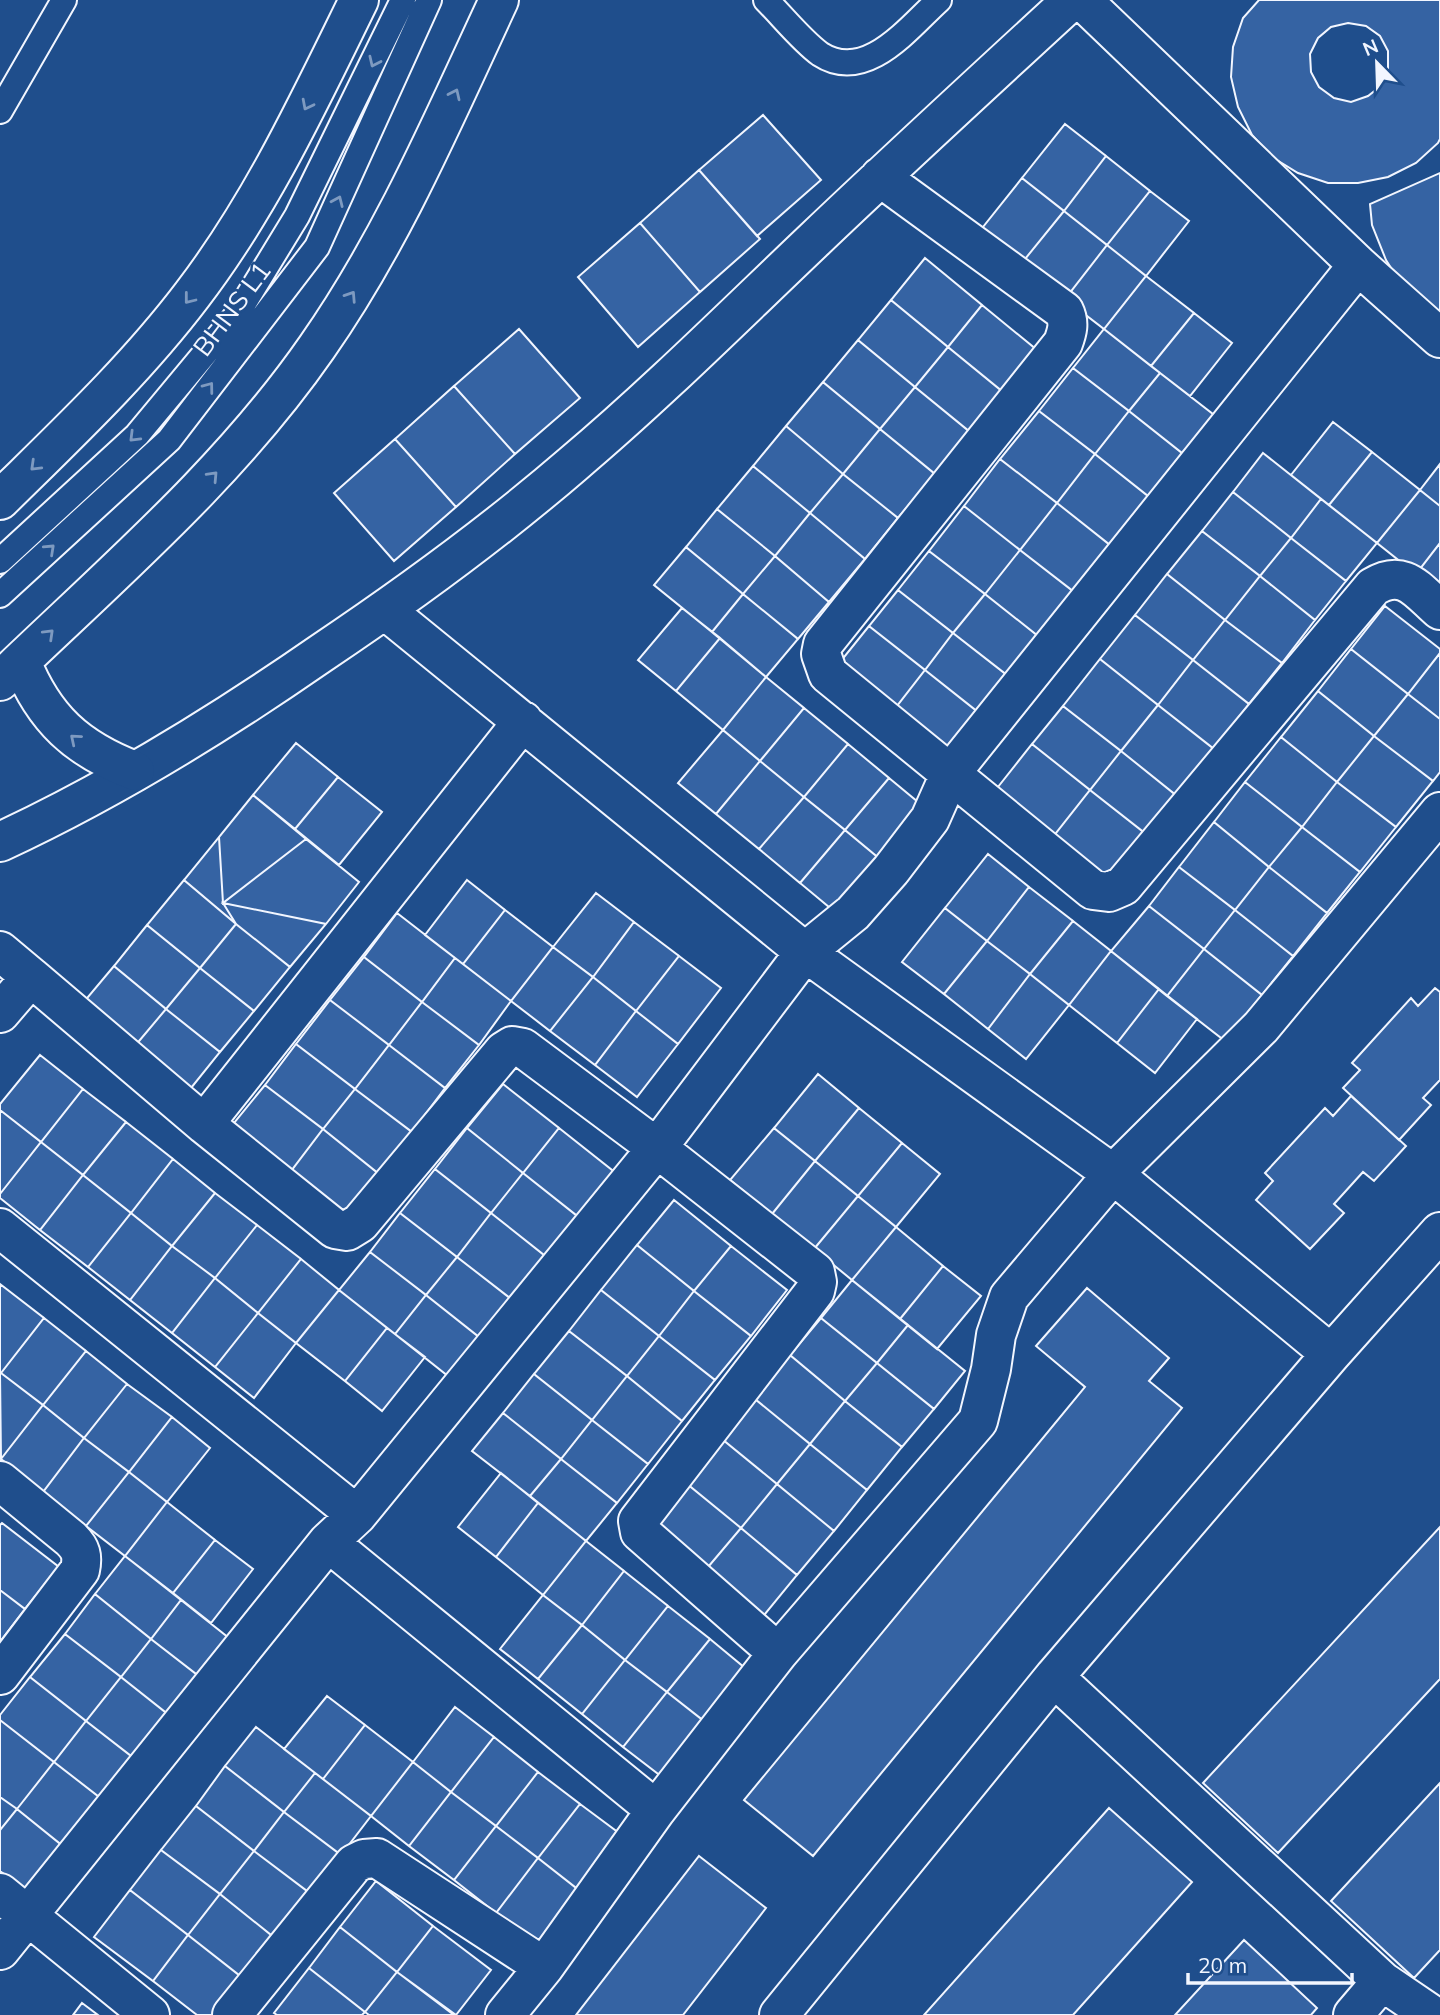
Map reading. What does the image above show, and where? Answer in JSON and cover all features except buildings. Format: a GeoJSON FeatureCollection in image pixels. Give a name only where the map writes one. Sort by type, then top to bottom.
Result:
{"type":"FeatureCollection","features":[{"type":"Feature","properties":{"kind":"street"},"geometry":{"type":"LineString","coordinates":[[0,500],[99,404],[148,350],[193,293],[236,233],[273,170],[359,0]]}},
{"type":"Feature","properties":{"kind":"street"},"geometry":{"type":"LineString","coordinates":[[135,771],[85,748],[46,710],[31,687],[11,671],[212,477],[267,414],[317,347],[363,276],[403,203],[499,0]]}},
{"type":"Feature","properties":{"kind":"street"},"geometry":{"type":"LineString","coordinates":[[0,842],[135,771],[250,702],[470,549],[574,464],[674,374],[880,177],[1072,0]]}},
{"type":"Feature","properties":{"kind":"street"},"geometry":{"type":"LineString","coordinates":[[1082,0],[1358,265],[1440,338]]}},
{"type":"Feature","properties":{"kind":"street"},"geometry":{"type":"LineString","coordinates":[[880,177],[1064,312],[1068,330],[1063,343],[822,644],[821,654],[828,674],[1093,890],[1108,892],[1123,886],[1373,587],[1384,580],[1399,579],[1440,610]]}},
{"type":"Feature","properties":{"kind":"street"},"geometry":{"type":"LineString","coordinates":[[0,1950],[13,1905],[328,1542],[357,1515],[657,1148],[805,952],[853,913],[891,870],[930,819],[950,774],[1358,265]]}},
{"type":"Feature","properties":{"kind":"street"},"geometry":{"type":"LineString","coordinates":[[385,610],[805,952],[1112,1174],[1331,1354]]}},
{"type":"Feature","properties":{"kind":"street"},"geometry":{"type":"LineString","coordinates":[[204,1124],[523,721]]}},
{"type":"Feature","properties":{"kind":"street"},"geometry":{"type":"LineString","coordinates":[[505,2015],[544,1966],[656,1810],[778,1654],[978,1421],[996,1335],[1009,1297],[1112,1174],[1261,1027],[1440,811]]}},
{"type":"Feature","properties":{"kind":"street"},"geometry":{"type":"LineString","coordinates":[[0,951],[204,1124],[335,1229],[347,1231],[360,1223],[504,1051],[512,1046],[523,1048],[657,1148],[815,1272],[815,1291],[637,1525],[640,1532],[778,1654]]}},
{"type":"Feature","properties":{"kind":"street"},"geometry":{"type":"LineString","coordinates":[[0,1013],[31,977]]}},
{"type":"Feature","properties":{"kind":"street"},"geometry":{"type":"LineString","coordinates":[[0,1228],[357,1515]]}},
{"type":"Feature","properties":{"kind":"street"},"geometry":{"type":"LineString","coordinates":[[779,2015],[1054,1677],[1331,1354],[1440,1232]]}},
{"type":"Feature","properties":{"kind":"street"},"geometry":{"type":"LineString","coordinates":[[0,1481],[71,1539],[79,1547],[83,1558],[80,1570],[0,1675]]}},
{"type":"Feature","properties":{"kind":"street"},"geometry":{"type":"LineString","coordinates":[[328,1542],[656,1810]]}},
{"type":"Feature","properties":{"kind":"street"},"geometry":{"type":"LineString","coordinates":[[1054,1677],[1382,1981],[1434,2010]]}},
{"type":"Feature","properties":{"kind":"street"},"geometry":{"type":"LineString","coordinates":[[232,2015],[354,1864],[364,1859],[377,1858],[544,1966]]}},
{"type":"Feature","properties":{"kind":"street"},"geometry":{"type":"LineString","coordinates":[[13,1905],[150,2015]]}},
{"type":"Feature","properties":{"kind":"street"},"geometry":{"type":"LineString","coordinates":[[1353,2015],[1382,1981]]}},
{"type":"Feature","properties":{"kind":"lane"},"geometry":{"type":"LineString","coordinates":[[0,111],[64,0]]}},
{"type":"Feature","properties":{"kind":"lane","name":"BHNS L1"},"geometry":{"type":"LineString","coordinates":[[0,561],[137,435],[236,316],[297,216],[403,0]]}},
{"type":"Feature","properties":{"kind":"lane","name":"BHNS L1"},"geometry":{"type":"LineString","coordinates":[[0,595],[169,440],[317,247],[429,0]]}},
{"type":"Feature","properties":{"kind":"lane"},"geometry":{"type":"LineString","coordinates":[[766,0],[819,53],[835,61],[852,62],[869,59],[884,50],[939,0]]}}]}
